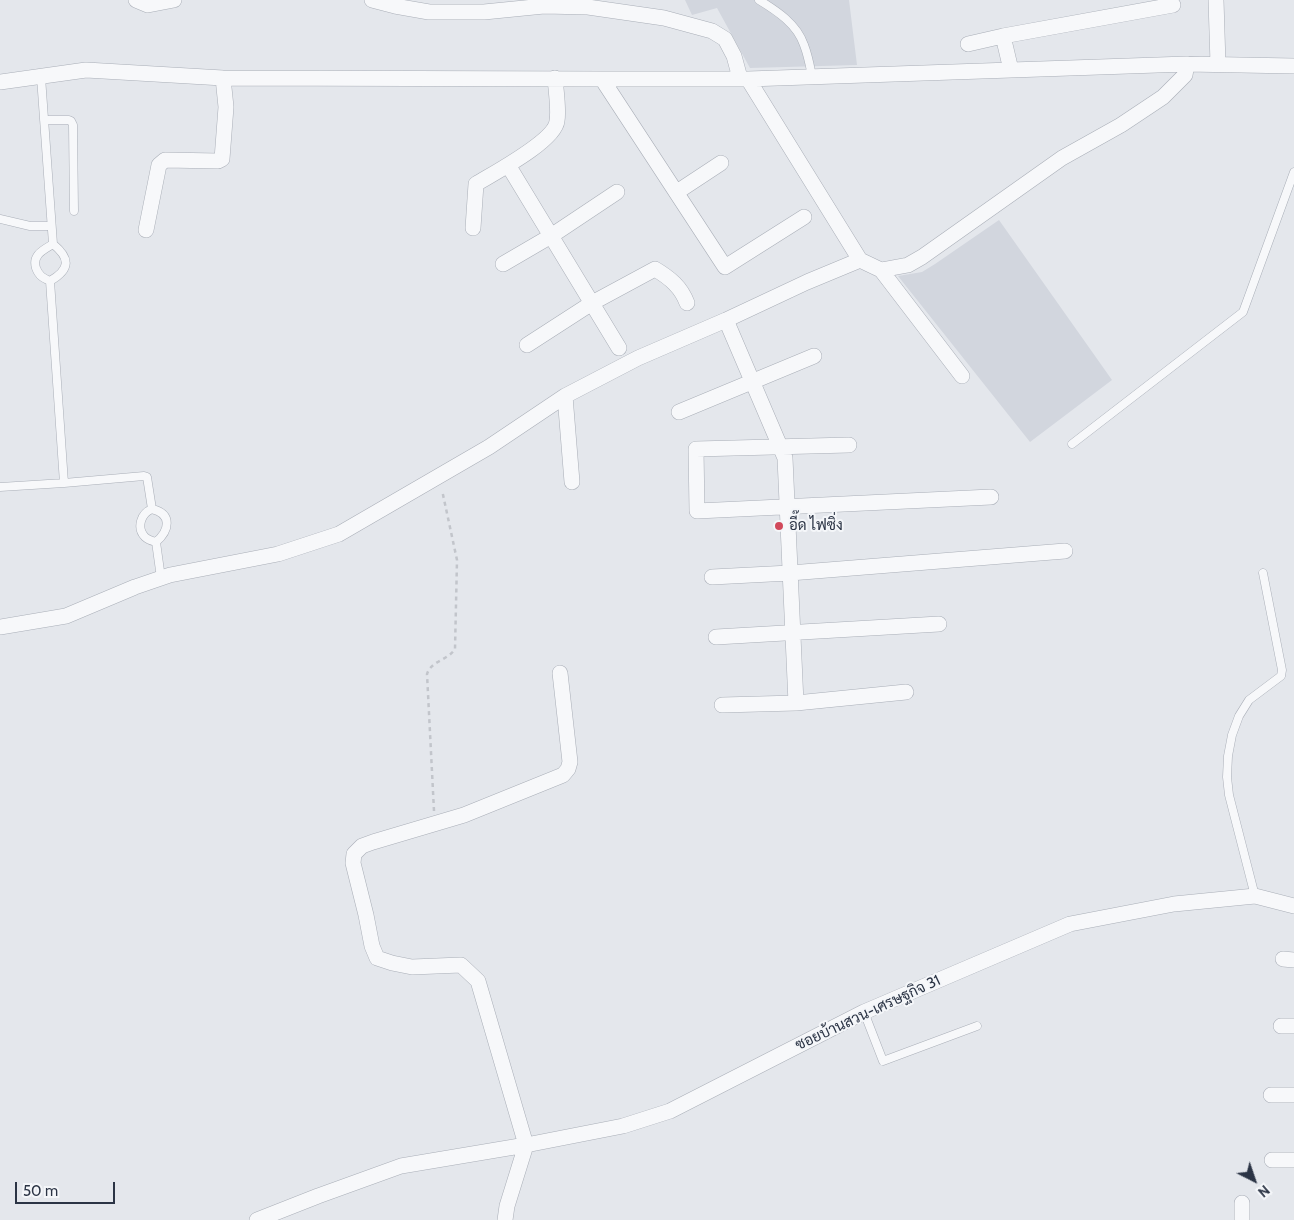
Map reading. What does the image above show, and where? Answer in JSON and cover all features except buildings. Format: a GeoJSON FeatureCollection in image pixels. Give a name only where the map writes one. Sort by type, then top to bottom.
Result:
{"type":"FeatureCollection","features":[{"type":"Feature","properties":{"kind":"street"},"geometry":{"type":"LineString","coordinates":[[136,0],[148,5],[174,0]]}},
{"type":"Feature","properties":{"kind":"street"},"geometry":{"type":"LineString","coordinates":[[372,0],[429,12],[484,12],[544,6],[588,7],[664,18],[712,31],[725,39],[744,78],[860,260],[881,270],[962,376]]}},
{"type":"Feature","properties":{"kind":"street"},"geometry":{"type":"LineString","coordinates":[[1216,0],[1218,64]]}},
{"type":"Feature","properties":{"kind":"street"},"geometry":{"type":"LineString","coordinates":[[968,44],[1173,5]]}},
{"type":"Feature","properties":{"kind":"street"},"geometry":{"type":"LineString","coordinates":[[1004,36],[1011,70]]}},
{"type":"Feature","properties":{"kind":"street"},"geometry":{"type":"LineString","coordinates":[[881,270],[908,265],[922,257],[1062,158],[1121,125],[1162,97],[1185,75],[1187,64]]}},
{"type":"Feature","properties":{"kind":"street"},"geometry":{"type":"LineString","coordinates":[[0,82],[86,70],[223,78],[602,79],[744,78],[1187,64],[1294,66]]}},
{"type":"Feature","properties":{"kind":"street"},"geometry":{"type":"LineString","coordinates":[[146,230],[159,165],[162,162],[165,160],[218,161],[222,159],[226,107],[223,78]]}},
{"type":"Feature","properties":{"kind":"street"},"geometry":{"type":"LineString","coordinates":[[473,228],[476,184],[537,146],[551,134],[558,122],[555,78]]}},
{"type":"Feature","properties":{"kind":"street"},"geometry":{"type":"LineString","coordinates":[[602,79],[725,267],[804,217]]}},
{"type":"Feature","properties":{"kind":"street"},"geometry":{"type":"LineString","coordinates":[[677,192],[721,162]]}},
{"type":"Feature","properties":{"kind":"street"},"geometry":{"type":"LineString","coordinates":[[508,165],[619,348]]}},
{"type":"Feature","properties":{"kind":"street"},"geometry":{"type":"LineString","coordinates":[[503,264],[617,192]]}},
{"type":"Feature","properties":{"kind":"street"},"geometry":{"type":"LineString","coordinates":[[0,627],[66,616],[135,587],[170,575],[278,554],[339,534],[489,447],[565,396],[638,358],[860,260]]}},
{"type":"Feature","properties":{"kind":"street"},"geometry":{"type":"LineString","coordinates":[[527,345],[592,303],[655,270],[669,277],[684,296],[687,303]]}},
{"type":"Feature","properties":{"kind":"street"},"geometry":{"type":"LineString","coordinates":[[726,320],[785,458],[796,703]]}},
{"type":"Feature","properties":{"kind":"street"},"geometry":{"type":"LineString","coordinates":[[679,412],[814,356]]}},
{"type":"Feature","properties":{"kind":"street"},"geometry":{"type":"LineString","coordinates":[[565,396],[572,482]]}},
{"type":"Feature","properties":{"kind":"street"},"geometry":{"type":"LineString","coordinates":[[849,445],[696,449],[697,511],[991,497]]}},
{"type":"Feature","properties":{"kind":"street"},"geometry":{"type":"LineString","coordinates":[[712,577],[790,573],[1065,551]]}},
{"type":"Feature","properties":{"kind":"street"},"geometry":{"type":"LineString","coordinates":[[716,637],[939,624]]}},
{"type":"Feature","properties":{"kind":"street"},"geometry":{"type":"LineString","coordinates":[[506,1220],[507,1206],[526,1145],[478,982],[461,965],[412,967],[377,958],[372,946],[353,863],[354,854],[362,846],[464,814],[563,775],[568,769],[570,762],[560,673]]}},
{"type":"Feature","properties":{"kind":"street"},"geometry":{"type":"LineString","coordinates":[[722,705],[796,703],[906,692]]}},
{"type":"Feature","properties":{"kind":"street","name":"ซอยบ้านสวน-เศรษฐกิจ 31"},"geometry":{"type":"LineString","coordinates":[[258,1220],[401,1166],[526,1145],[622,1126],[670,1111],[864,1012],[1070,924],[1174,904],[1255,896],[1294,906]]}},
{"type":"Feature","properties":{"kind":"street"},"geometry":{"type":"LineString","coordinates":[[1272,1095],[1294,1095]]}},
{"type":"Feature","properties":{"kind":"street"},"geometry":{"type":"LineString","coordinates":[[1272,1160],[1294,1160]]}},
{"type":"Feature","properties":{"kind":"street"},"geometry":{"type":"LineString","coordinates":[[1242,1203],[1242,1220]]}},
{"type":"Feature","properties":{"kind":"lane"},"geometry":{"type":"LineString","coordinates":[[759,0],[788,20],[797,30],[804,44],[812,76]]}},
{"type":"Feature","properties":{"kind":"lane"},"geometry":{"type":"LineString","coordinates":[[41,77],[53,244],[62,252],[65,260],[62,273],[50,281]]}},
{"type":"Feature","properties":{"kind":"lane"},"geometry":{"type":"LineString","coordinates":[[44,120],[72,121],[74,211]]}},
{"type":"Feature","properties":{"kind":"lane"},"geometry":{"type":"LineString","coordinates":[[1072,444],[1243,312],[1294,172]]}},
{"type":"Feature","properties":{"kind":"lane"},"geometry":{"type":"LineString","coordinates":[[0,219],[30,226],[51,226]]}},
{"type":"Feature","properties":{"kind":"lane"},"geometry":{"type":"LineString","coordinates":[[50,281],[42,277],[38,272],[35,258],[42,250],[53,244]]}},
{"type":"Feature","properties":{"kind":"lane"},"geometry":{"type":"LineString","coordinates":[[50,281],[64,483]]}},
{"type":"Feature","properties":{"kind":"lane"},"geometry":{"type":"LineString","coordinates":[[0,487],[144,476],[148,478],[152,509]]}},
{"type":"Feature","properties":{"kind":"lane"},"geometry":{"type":"LineString","coordinates":[[152,509],[162,512],[166,518],[167,527],[162,537],[156,542],[149,540],[141,530],[142,516],[146,511],[152,509]]}},
{"type":"Feature","properties":{"kind":"lane"},"geometry":{"type":"LineString","coordinates":[[156,542],[161,578]]}},
{"type":"Feature","properties":{"kind":"lane"},"geometry":{"type":"LineString","coordinates":[[1255,896],[1229,795],[1227,776],[1232,735],[1239,716],[1249,700],[1281,676],[1282,670],[1263,573]]}},
{"type":"Feature","properties":{"kind":"lane"},"geometry":{"type":"LineString","coordinates":[[864,1012],[883,1062],[977,1026]]}},
{"type":"Feature","properties":{"kind":"path"},"geometry":{"type":"LineString","coordinates":[[435,823],[427,674],[431,666],[451,655],[455,649],[457,560],[439,476]]}},
{"type":"Feature","properties":{"kind":"shaded area"},"geometry":{"type":"Polygon","coordinates":[[[685,0],[849,0],[857,65],[750,68],[717,8],[692,15],[685,0]]]}},
{"type":"Feature","properties":{"kind":"shaded area"},"geometry":{"type":"Polygon","coordinates":[[[999,220],[1112,380],[1030,442],[898,276],[922,272],[999,220]]]}},
{"type":"Feature","properties":{"kind":"place","name":"อี๊ด ไฟซิ่ง"},"geometry":{"type":"Point","coordinates":[779,526]}}]}
